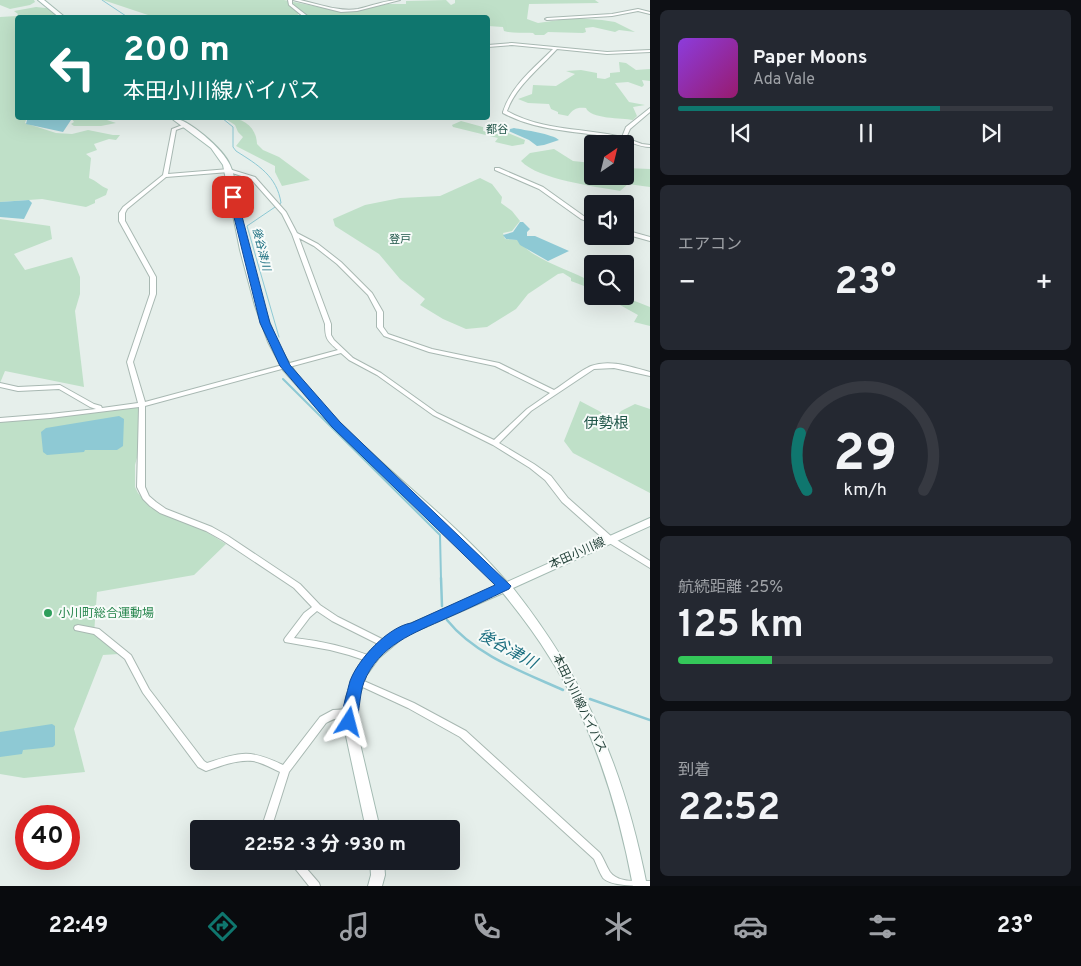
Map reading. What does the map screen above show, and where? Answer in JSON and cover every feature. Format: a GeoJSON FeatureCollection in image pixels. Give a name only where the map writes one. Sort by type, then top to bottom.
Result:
{"type":"FeatureCollection","features":[{"type":"Feature","properties":{"kind":"street"},"geometry":{"type":"LineString","coordinates":[[41,0],[60,15]]}},
{"type":"Feature","properties":{"kind":"street"},"geometry":{"type":"LineString","coordinates":[[290,0],[290,4],[304,15]]}},
{"type":"Feature","properties":{"kind":"street"},"geometry":{"type":"LineString","coordinates":[[295,0],[341,11],[357,10],[398,0]]}},
{"type":"Feature","properties":{"kind":"street"},"geometry":{"type":"LineString","coordinates":[[547,19],[604,15],[638,10],[650,13]]}},
{"type":"Feature","properties":{"kind":"street"},"geometry":{"type":"LineString","coordinates":[[490,46],[512,44],[607,53],[650,51]]}},
{"type":"Feature","properties":{"kind":"street"},"geometry":{"type":"LineString","coordinates":[[555,49],[515,92],[504,112],[514,117],[547,126],[605,135]]}},
{"type":"Feature","properties":{"kind":"street"},"geometry":{"type":"LineString","coordinates":[[625,135],[628,128],[650,109]]}},
{"type":"Feature","properties":{"kind":"street","name":"本田小川線バイパス"},"geometry":{"type":"LineString","coordinates":[[177,120],[213,146],[225,160],[229,170],[235,210],[259,303],[273,344],[285,366],[336,424],[505,586],[551,646],[572,682],[599,740],[623,805],[643,886]]}},
{"type":"Feature","properties":{"kind":"street"},"geometry":{"type":"LineString","coordinates":[[165,176],[174,129],[185,125]]}},
{"type":"Feature","properties":{"kind":"street"},"geometry":{"type":"LineString","coordinates":[[634,143],[639,146],[650,146]]}},
{"type":"Feature","properties":{"kind":"street"},"geometry":{"type":"LineString","coordinates":[[497,169],[541,188],[584,218]]}},
{"type":"Feature","properties":{"kind":"street"},"geometry":{"type":"LineString","coordinates":[[385,644],[335,619],[317,607],[297,586],[225,538],[209,529],[163,511],[146,497],[141,487],[142,405],[130,362],[153,294],[153,277],[121,216],[125,208],[165,176],[229,170],[253,178],[284,213],[295,234],[328,324],[328,335],[331,341],[351,359],[379,374],[435,414],[495,443],[523,460],[548,478],[565,500],[609,539],[650,565]]}},
{"type":"Feature","properties":{"kind":"street"},"geometry":{"type":"LineString","coordinates":[[295,234],[316,245],[340,263],[370,294],[380,312],[380,327],[386,335],[431,351],[497,364],[554,393]]}},
{"type":"Feature","properties":{"kind":"street"},"geometry":{"type":"LineString","coordinates":[[634,235],[650,239]]}},
{"type":"Feature","properties":{"kind":"street"},"geometry":{"type":"LineString","coordinates":[[0,420],[142,405],[342,351]]}},
{"type":"Feature","properties":{"kind":"street"},"geometry":{"type":"LineString","coordinates":[[495,443],[529,410],[584,372],[601,365],[617,366],[650,374]]}},
{"type":"Feature","properties":{"kind":"street"},"geometry":{"type":"LineString","coordinates":[[0,385],[18,389],[60,388],[92,406],[104,408]]}},
{"type":"Feature","properties":{"kind":"street","name":"本田小川線"},"geometry":{"type":"LineString","coordinates":[[349,713],[357,680],[370,659],[385,644],[406,629],[414,628],[650,522]]}},
{"type":"Feature","properties":{"kind":"street"},"geometry":{"type":"LineString","coordinates":[[317,607],[307,616],[288,640],[322,644],[354,652],[370,659]]}},
{"type":"Feature","properties":{"kind":"street"},"geometry":{"type":"LineString","coordinates":[[78,628],[96,631],[128,657],[146,690],[201,764],[206,767],[241,756],[252,756],[262,758],[285,770]]}},
{"type":"Feature","properties":{"kind":"street"},"geometry":{"type":"LineString","coordinates":[[357,680],[438,718],[463,734],[597,856],[608,878],[618,883],[643,886]]}},
{"type":"Feature","properties":{"kind":"street"},"geometry":{"type":"LineString","coordinates":[[269,820],[285,770],[323,720],[333,714],[349,713],[349,722],[371,820]]}},
{"type":"Feature","properties":{"kind":"street"},"geometry":{"type":"LineString","coordinates":[[302,870],[315,886]]}},
{"type":"Feature","properties":{"kind":"street"},"geometry":{"type":"LineString","coordinates":[[375,886],[378,870]]}},
{"type":"Feature","properties":{"kind":"green space"},"geometry":{"type":"Polygon","coordinates":[[[0,0],[34,0],[35,2],[30,5],[10,9],[0,5],[0,0]]]}},
{"type":"Feature","properties":{"kind":"green space"},"geometry":{"type":"Polygon","coordinates":[[[103,0],[284,0],[344,12],[387,4],[406,4],[406,1],[446,0],[451,5],[455,3],[455,0],[595,0],[599,3],[529,4],[527,19],[538,23],[573,18],[602,20],[615,22],[635,32],[619,30],[615,32],[593,27],[585,28],[586,32],[583,33],[548,32],[544,35],[535,35],[533,33],[515,33],[504,31],[503,27],[490,26],[490,15],[307,15],[300,13],[297,15],[148,15],[103,0]]]}},
{"type":"Feature","properties":{"kind":"green space"},"geometry":{"type":"Polygon","coordinates":[[[36,7],[55,9],[62,15],[18,15],[14,11],[36,7]]]}},
{"type":"Feature","properties":{"kind":"green space"},"geometry":{"type":"Polygon","coordinates":[[[15,16],[15,120],[26,120],[25,123],[56,133],[72,134],[88,130],[120,135],[116,140],[109,139],[94,144],[97,150],[86,154],[91,158],[89,178],[108,189],[106,195],[95,200],[95,203],[86,207],[42,199],[0,202],[0,17],[15,16]]]}},
{"type":"Feature","properties":{"kind":"green space"},"geometry":{"type":"Polygon","coordinates":[[[619,62],[626,63],[636,70],[650,69],[650,81],[642,80],[644,85],[642,87],[628,82],[615,83],[629,102],[645,105],[633,107],[637,116],[633,120],[600,116],[589,112],[586,108],[578,108],[568,116],[558,114],[558,112],[551,109],[549,104],[528,103],[518,99],[532,94],[533,85],[556,86],[575,74],[566,71],[581,70],[597,73],[597,78],[605,79],[610,77],[610,73],[620,72],[619,62]]]}},
{"type":"Feature","properties":{"kind":"green space"},"geometry":{"type":"Polygon","coordinates":[[[73,120],[107,120],[116,123],[101,126],[74,126],[71,124],[74,122],[73,120]]]}},
{"type":"Feature","properties":{"kind":"green space"},"geometry":{"type":"Polygon","coordinates":[[[227,120],[240,120],[247,124],[254,132],[257,144],[263,150],[279,157],[310,180],[282,186],[275,172],[275,166],[236,146],[243,137],[235,125],[227,120]]]}},
{"type":"Feature","properties":{"kind":"green space"},"geometry":{"type":"Polygon","coordinates":[[[461,121],[483,127],[483,131],[496,134],[508,133],[525,140],[524,144],[512,146],[495,142],[498,138],[453,127],[452,125],[461,121]]]}},
{"type":"Feature","properties":{"kind":"green space"},"geometry":{"type":"Polygon","coordinates":[[[554,149],[573,161],[584,162],[584,184],[553,178],[529,168],[521,161],[530,153],[554,149]]]}},
{"type":"Feature","properties":{"kind":"green space"},"geometry":{"type":"Polygon","coordinates":[[[634,168],[650,169],[650,187],[634,185],[634,168]]]}},
{"type":"Feature","properties":{"kind":"green space"},"geometry":{"type":"Polygon","coordinates":[[[480,178],[492,184],[502,197],[501,203],[512,211],[520,221],[512,231],[503,233],[505,239],[518,240],[524,247],[542,259],[584,278],[584,286],[571,281],[571,278],[563,273],[558,274],[528,294],[516,309],[487,327],[466,329],[443,319],[420,305],[425,299],[400,279],[379,254],[335,226],[333,219],[365,205],[400,198],[440,196],[480,178]]]}},
{"type":"Feature","properties":{"kind":"green space"},"geometry":{"type":"Polygon","coordinates":[[[587,185],[627,185],[620,191],[587,185]]]}},
{"type":"Feature","properties":{"kind":"green space"},"geometry":{"type":"Polygon","coordinates":[[[0,219],[50,226],[52,239],[14,254],[25,270],[72,257],[80,277],[80,294],[75,311],[84,387],[5,371],[0,383],[0,219]]]}},
{"type":"Feature","properties":{"kind":"green space"},"geometry":{"type":"Polygon","coordinates":[[[634,301],[650,307],[650,326],[634,322],[638,315],[620,305],[634,305],[634,301]]]}},
{"type":"Feature","properties":{"kind":"green space"},"geometry":{"type":"Polygon","coordinates":[[[580,401],[613,421],[621,411],[635,404],[650,409],[650,493],[573,453],[564,441],[580,401]]]}},
{"type":"Feature","properties":{"kind":"green space","name":"小川町総合運動場"},"geometry":{"type":"Polygon","coordinates":[[[139,408],[138,454],[135,465],[135,487],[138,493],[151,508],[205,531],[226,544],[194,575],[97,592],[94,634],[119,654],[103,655],[74,729],[85,772],[24,778],[0,774],[0,421],[139,408]]]}},
{"type":"Feature","properties":{"kind":"water"},"geometry":{"type":"Polygon","coordinates":[[[27,120],[71,120],[63,132],[26,124],[27,120]]]}},
{"type":"Feature","properties":{"kind":"water"},"geometry":{"type":"Polygon","coordinates":[[[514,128],[545,134],[559,140],[537,146],[529,140],[506,130],[514,128]]]}},
{"type":"Feature","properties":{"kind":"water"},"geometry":{"type":"Polygon","coordinates":[[[29,200],[32,203],[24,219],[0,217],[0,202],[29,200]]]}},
{"type":"Feature","properties":{"kind":"water"},"geometry":{"type":"Polygon","coordinates":[[[520,222],[523,222],[530,229],[527,232],[527,236],[535,236],[569,251],[548,261],[520,245],[517,240],[506,239],[503,235],[513,232],[520,222]]]}},
{"type":"Feature","properties":{"kind":"water"},"geometry":{"type":"Polygon","coordinates":[[[119,416],[124,419],[123,446],[117,450],[85,450],[84,452],[47,455],[43,452],[41,432],[46,428],[119,416]]]}},
{"type":"Feature","properties":{"kind":"water"},"geometry":{"type":"Polygon","coordinates":[[[52,724],[55,726],[55,745],[53,747],[23,750],[22,754],[0,757],[0,732],[52,724]]]}},
{"type":"Feature","properties":{"kind":"waterway","name":"後谷津川"},"geometry":{"type":"LineString","coordinates":[[102,0],[124,15]]}},
{"type":"Feature","properties":{"kind":"waterway","name":"後谷津川"},"geometry":{"type":"LineString","coordinates":[[224,120],[233,127],[233,147],[271,178],[279,194],[281,203],[247,226],[279,337]]}},
{"type":"Feature","properties":{"kind":"waterway","name":"後谷津川"},"geometry":{"type":"LineString","coordinates":[[283,379],[440,535],[441,579]]}},
{"type":"Feature","properties":{"kind":"waterway","name":"後谷津川"},"geometry":{"type":"LineString","coordinates":[[441,578],[442,606]]}},
{"type":"Feature","properties":{"kind":"waterway","name":"後谷津川"},"geometry":{"type":"LineString","coordinates":[[447,620],[458,632],[485,653],[563,690]]}},
{"type":"Feature","properties":{"kind":"waterway","name":"後谷津川"},"geometry":{"type":"LineString","coordinates":[[590,699],[650,720]]}},
{"type":"Feature","properties":{"kind":"place","name":"小川町総合運動場"},"geometry":{"type":"Point","coordinates":[48,613]}},
{"type":"Feature","properties":{"kind":"district","name":"都谷"},"geometry":{"type":"Point","coordinates":[497,129]}},
{"type":"Feature","properties":{"kind":"district","name":"登戸"},"geometry":{"type":"Point","coordinates":[400,239]}},
{"type":"Feature","properties":{"kind":"district","name":"伊勢根"},"geometry":{"type":"Point","coordinates":[606,423]}},
{"type":"Feature","properties":{"kind":"route"},"geometry":{"type":"LineString","coordinates":[[233,197],[265,323],[273,344],[285,366],[336,424],[505,586],[414,628],[406,629],[385,644],[364,667],[357,680],[349,713],[349,722]]}}]}
